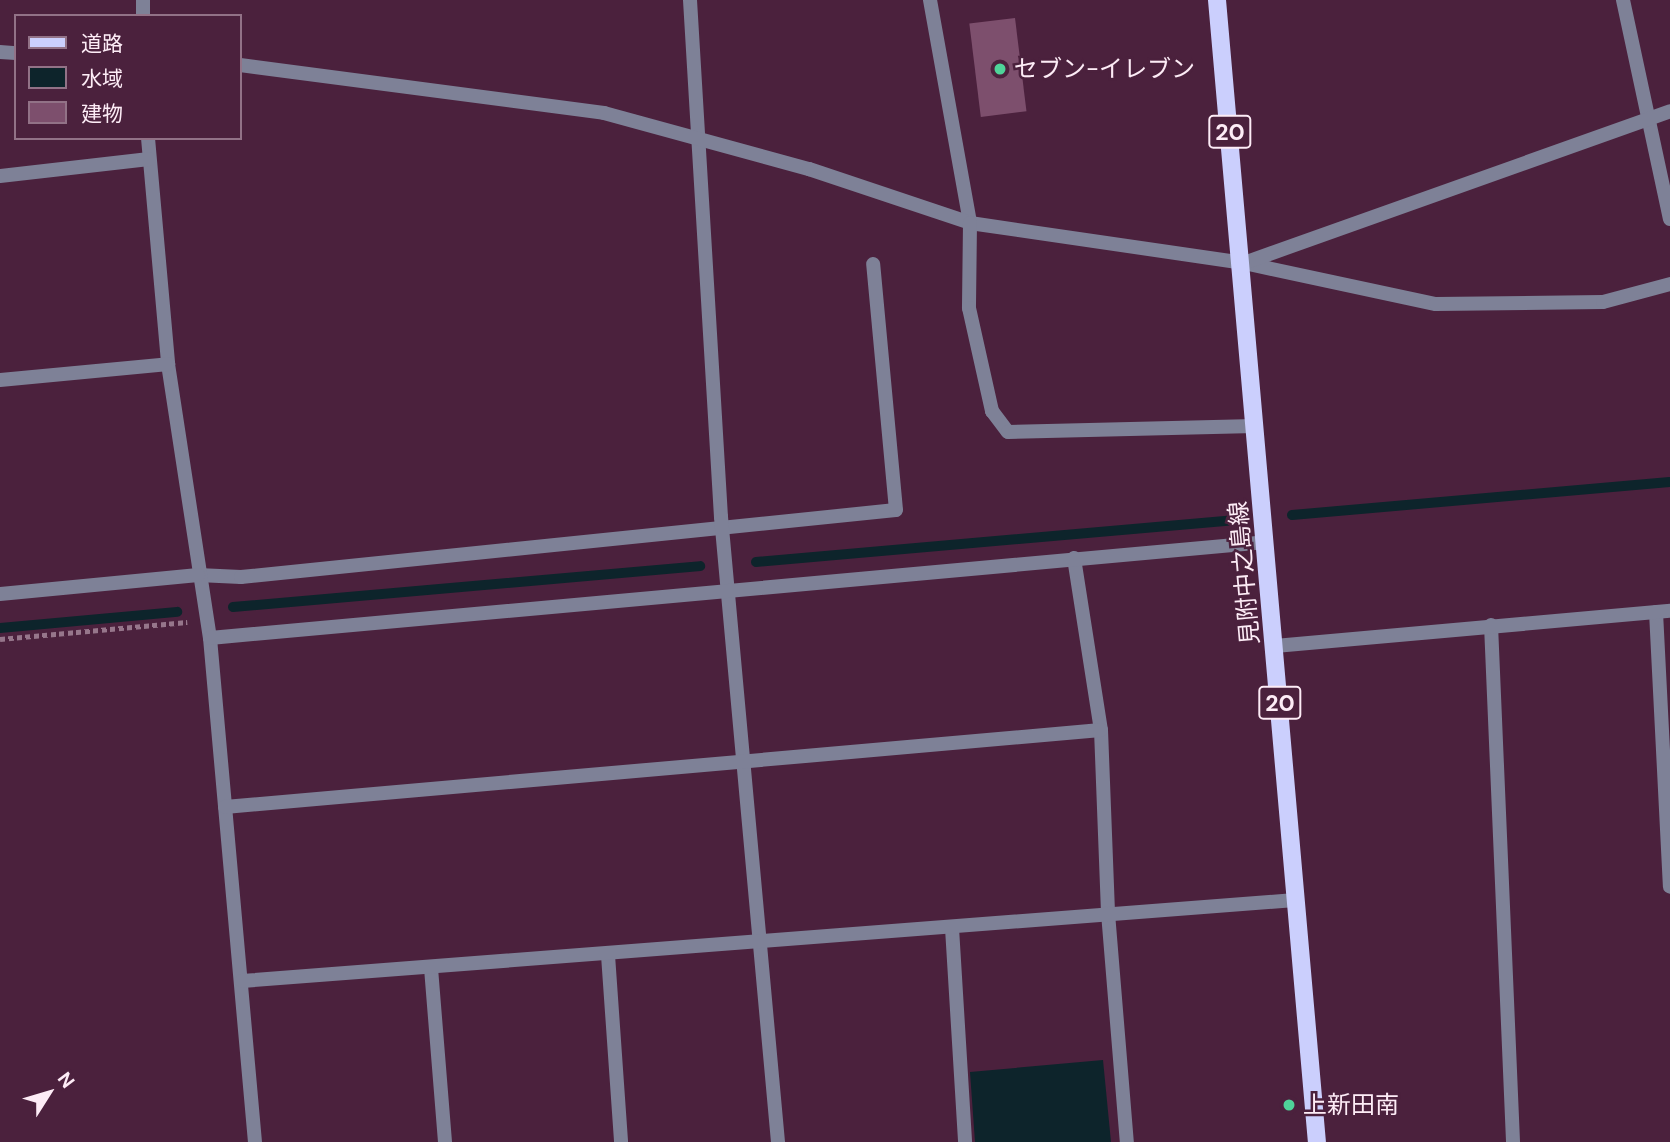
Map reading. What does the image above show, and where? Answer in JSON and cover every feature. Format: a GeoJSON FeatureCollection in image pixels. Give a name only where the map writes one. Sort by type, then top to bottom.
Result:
{"type":"FeatureCollection","features":[{"type":"Feature","properties":{"kind":"main road","name":"見附中之島線"},"geometry":{"type":"LineString","coordinates":[[1217,0],[1244,263],[1255,426],[1317,1142]]}},
{"type":"Feature","properties":{"kind":"street"},"geometry":{"type":"LineString","coordinates":[[690,0],[723,529],[733,593],[778,1142]]}},
{"type":"Feature","properties":{"kind":"street"},"geometry":{"type":"LineString","coordinates":[[930,0],[970,223],[969,308],[992,411],[1008,432],[1255,426]]}},
{"type":"Feature","properties":{"kind":"street"},"geometry":{"type":"LineString","coordinates":[[1623,0],[1644,122],[1670,219]]}},
{"type":"Feature","properties":{"kind":"street"},"geometry":{"type":"LineString","coordinates":[[242,65],[604,113],[700,137],[970,223],[1244,263],[1436,304],[1603,302],[1670,284]]}},
{"type":"Feature","properties":{"kind":"street"},"geometry":{"type":"LineString","coordinates":[[1244,263],[1670,111]]}},
{"type":"Feature","properties":{"kind":"street"},"geometry":{"type":"LineString","coordinates":[[148,140],[168,364],[198,575],[210,638],[255,1142]]}},
{"type":"Feature","properties":{"kind":"street"},"geometry":{"type":"LineString","coordinates":[[0,176],[149,159]]}},
{"type":"Feature","properties":{"kind":"street"},"geometry":{"type":"LineString","coordinates":[[0,594],[198,575],[241,577],[896,510],[873,264]]}},
{"type":"Feature","properties":{"kind":"street"},"geometry":{"type":"LineString","coordinates":[[0,380],[168,364]]}},
{"type":"Feature","properties":{"kind":"street"},"geometry":{"type":"LineString","coordinates":[[210,638],[733,593],[1074,558],[1266,542]]}},
{"type":"Feature","properties":{"kind":"street"},"geometry":{"type":"LineString","coordinates":[[1074,558],[1101,730],[1108,913],[1127,1142]]}},
{"type":"Feature","properties":{"kind":"street"},"geometry":{"type":"LineString","coordinates":[[1275,646],[1490,625],[1663,612],[1670,887]]}},
{"type":"Feature","properties":{"kind":"street"},"geometry":{"type":"LineString","coordinates":[[1490,625],[1513,1142]]}},
{"type":"Feature","properties":{"kind":"street"},"geometry":{"type":"LineString","coordinates":[[225,807],[747,759],[1101,730]]}},
{"type":"Feature","properties":{"kind":"street"},"geometry":{"type":"LineString","coordinates":[[242,981],[762,944],[1108,913],[1295,900]]}},
{"type":"Feature","properties":{"kind":"street"},"geometry":{"type":"LineString","coordinates":[[952,928],[965,1142]]}},
{"type":"Feature","properties":{"kind":"street"},"geometry":{"type":"LineString","coordinates":[[608,955],[621,1142]]}},
{"type":"Feature","properties":{"kind":"street"},"geometry":{"type":"LineString","coordinates":[[431,968],[445,1142]]}},
{"type":"Feature","properties":{"kind":"path"},"geometry":{"type":"LineString","coordinates":[[0,639],[207,621]]}},
{"type":"Feature","properties":{"kind":"water"},"geometry":{"type":"Polygon","coordinates":[[[1103,1060],[1111,1142],[975,1142],[970,1072],[1103,1060]]]}},
{"type":"Feature","properties":{"kind":"building"},"geometry":{"type":"Polygon","coordinates":[[[1015,18],[1026,111],[981,117],[969,24],[1015,18]]]}},
{"type":"Feature","properties":{"kind":"waterway"},"geometry":{"type":"LineString","coordinates":[[1292,515],[1670,482]]}},
{"type":"Feature","properties":{"kind":"waterway"},"geometry":{"type":"LineString","coordinates":[[756,562],[1236,520]]}},
{"type":"Feature","properties":{"kind":"waterway"},"geometry":{"type":"LineString","coordinates":[[233,607],[700,566]]}},
{"type":"Feature","properties":{"kind":"waterway"},"geometry":{"type":"LineString","coordinates":[[0,628],[177,612]]}},
{"type":"Feature","properties":{"kind":"place","name":"セブン-イレブン"},"geometry":{"type":"Point","coordinates":[1000,69]}},
{"type":"Feature","properties":{"kind":"place","name":"上新田南"},"geometry":{"type":"Point","coordinates":[1289,1105]}}]}
